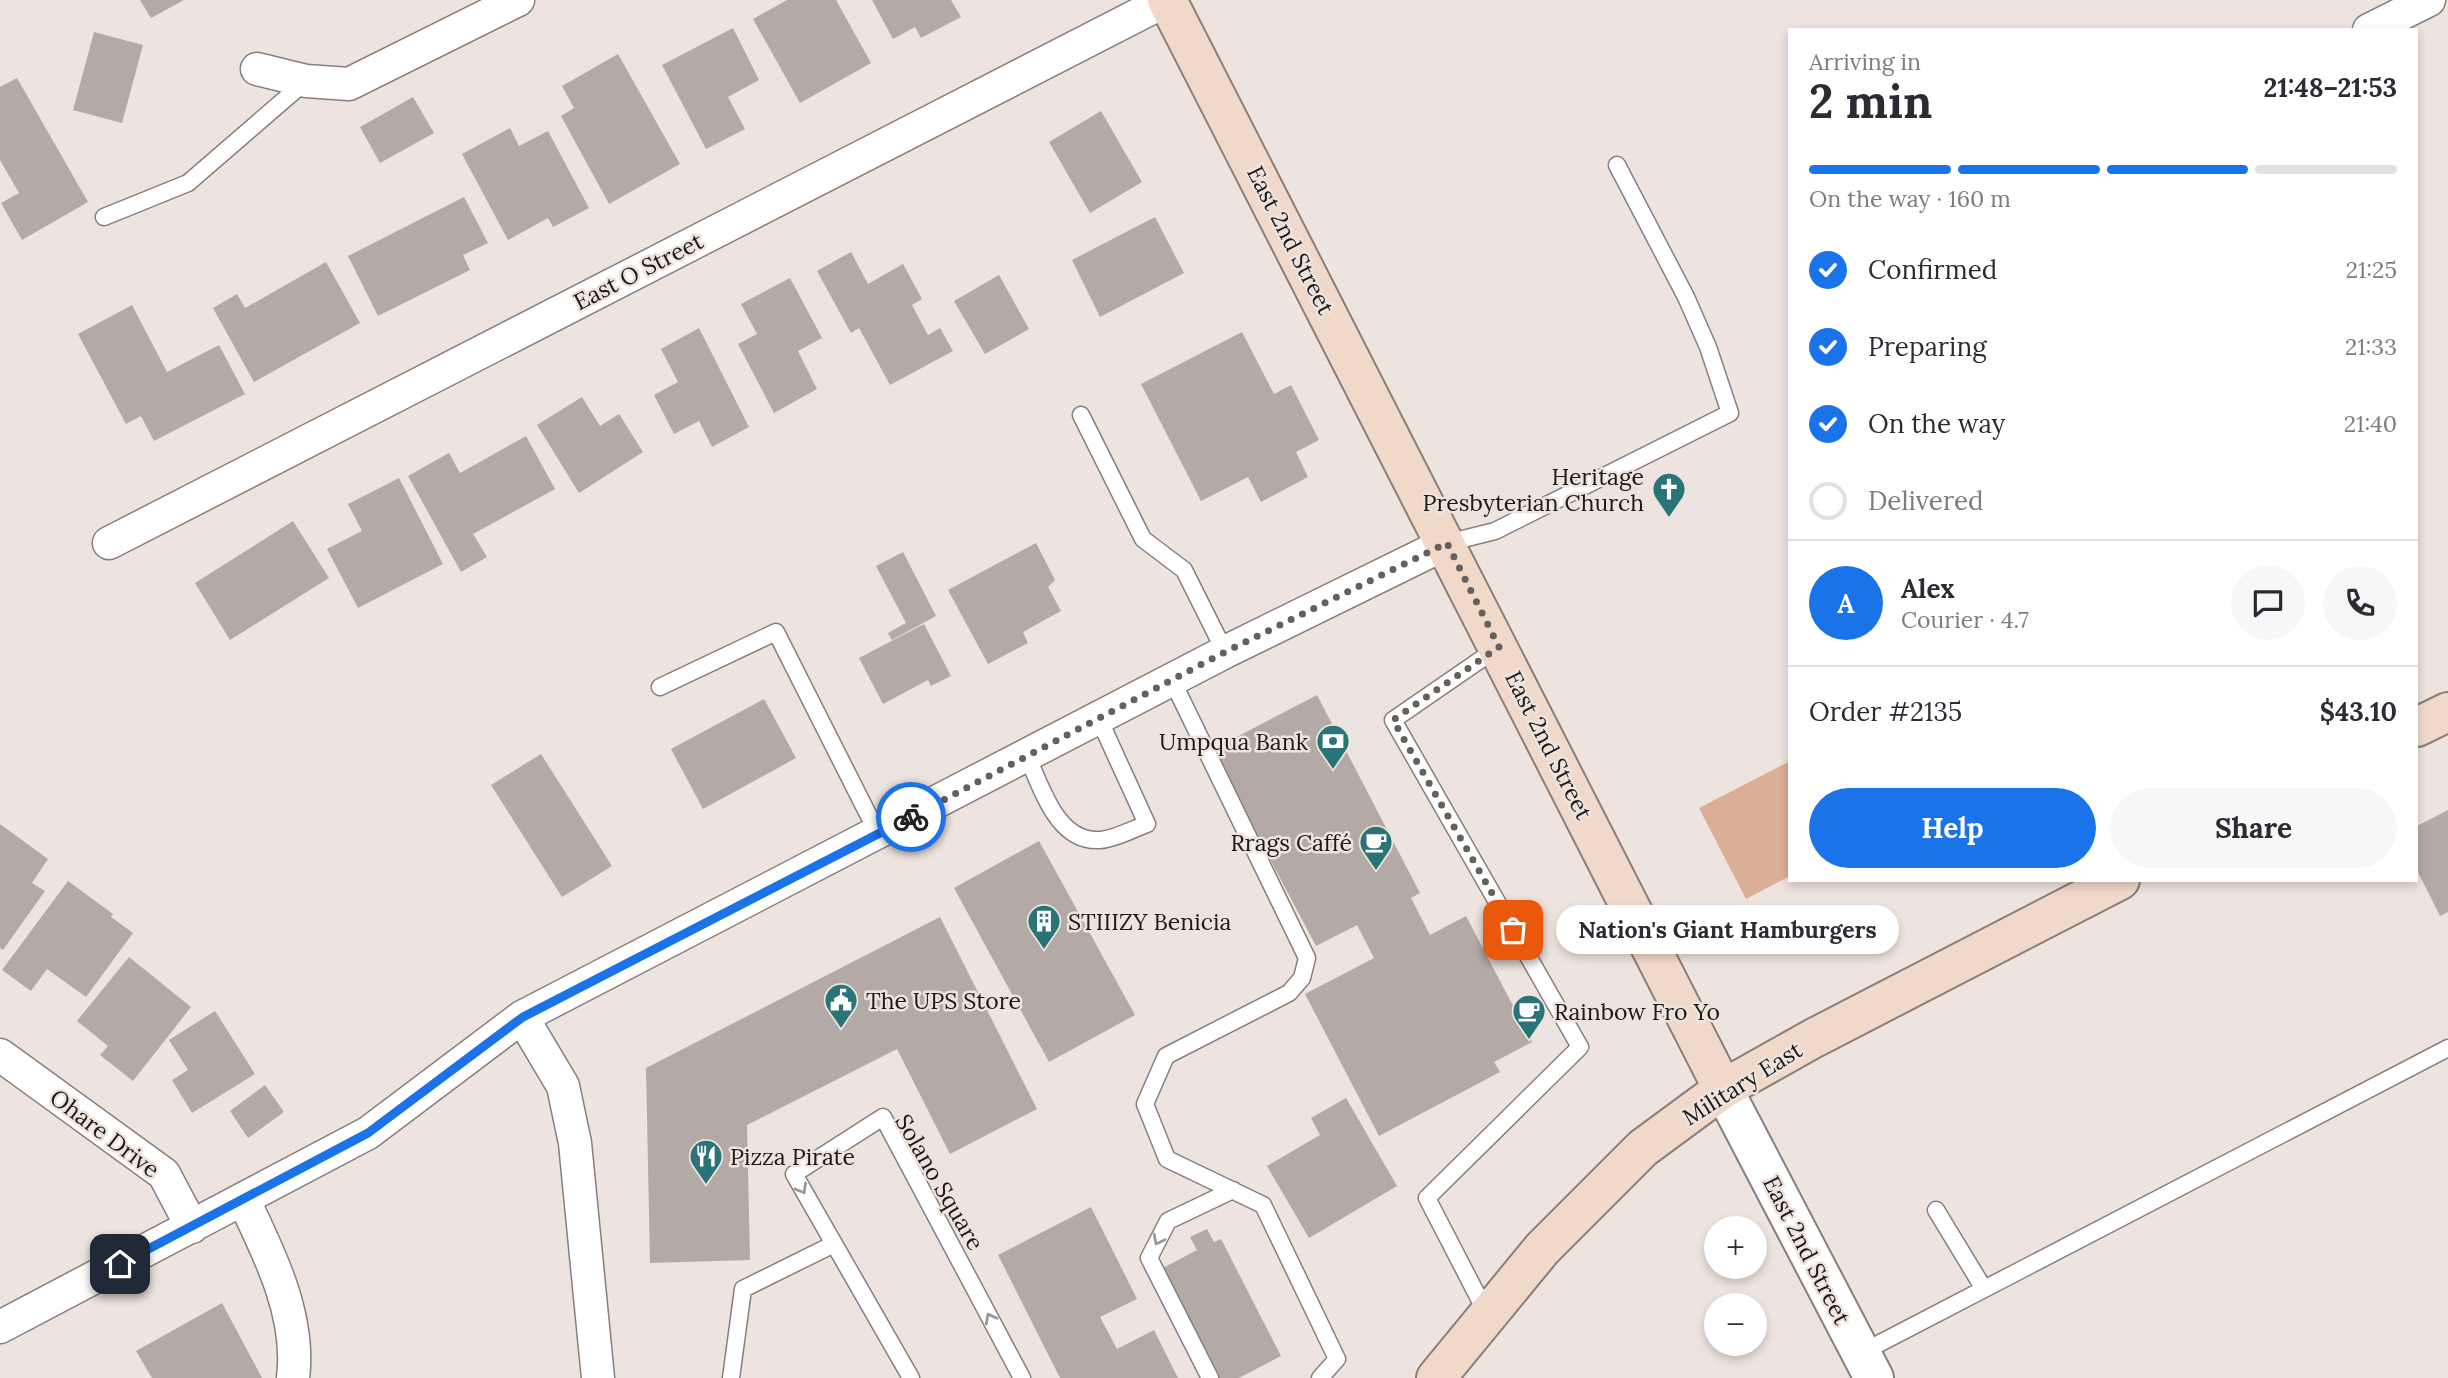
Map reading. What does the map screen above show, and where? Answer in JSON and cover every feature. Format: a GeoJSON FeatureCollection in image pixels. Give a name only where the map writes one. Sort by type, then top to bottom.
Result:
{"type":"FeatureCollection","features":[{"type":"Feature","properties":{"kind":"main road","name":"East 2nd Street"},"geometry":{"type":"LineString","coordinates":[[1167,0],[1447,543],[1723,1089]]}},
{"type":"Feature","properties":{"kind":"main road"},"geometry":{"type":"LineString","coordinates":[[2418,727],[2448,712]]}},
{"type":"Feature","properties":{"kind":"main road","name":"Military East"},"geometry":{"type":"LineString","coordinates":[[1436,1378],[1542,1249],[1643,1148],[1723,1089],[1814,1038],[2115,882]]}},
{"type":"Feature","properties":{"kind":"street"},"geometry":{"type":"LineString","coordinates":[[257,69],[306,81],[349,85],[518,0]]}},
{"type":"Feature","properties":{"kind":"street","name":"East O Street"},"geometry":{"type":"LineString","coordinates":[[109,542],[1167,0]]}},
{"type":"Feature","properties":{"kind":"street"},"geometry":{"type":"LineString","coordinates":[[2373,28],[2429,0]]}},
{"type":"Feature","properties":{"kind":"street"},"geometry":{"type":"LineString","coordinates":[[0,1327],[368,1133],[523,1017],[1225,652],[1447,543]]}},
{"type":"Feature","properties":{"kind":"street"},"geometry":{"type":"LineString","coordinates":[[523,1017],[563,1086],[568,1109],[576,1156],[598,1378]]}},
{"type":"Feature","properties":{"kind":"street","name":"Ohare Drive"},"geometry":{"type":"LineString","coordinates":[[0,1055],[164,1174],[192,1227]]}},
{"type":"Feature","properties":{"kind":"street","name":"East 2nd Street"},"geometry":{"type":"LineString","coordinates":[[1723,1089],[1867,1366]]}},
{"type":"Feature","properties":{"kind":"street"},"geometry":{"type":"LineString","coordinates":[[243,1199],[270,1255],[288,1311],[295,1365],[293,1378]]}},
{"type":"Feature","properties":{"kind":"lane"},"geometry":{"type":"LineString","coordinates":[[104,217],[188,183],[306,81]]}},
{"type":"Feature","properties":{"kind":"lane"},"geometry":{"type":"LineString","coordinates":[[1447,543],[1495,531],[1730,413],[1708,347],[1686,297],[1617,166]]}},
{"type":"Feature","properties":{"kind":"lane"},"geometry":{"type":"LineString","coordinates":[[1081,415],[1143,539],[1184,570],[1225,652]]}},
{"type":"Feature","properties":{"kind":"lane"},"geometry":{"type":"LineString","coordinates":[[660,687],[776,632],[878,834]]}},
{"type":"Feature","properties":{"kind":"lane"},"geometry":{"type":"LineString","coordinates":[[1488,1315],[1427,1198],[1580,1047],[1393,720],[1499,647]]}},
{"type":"Feature","properties":{"kind":"lane"},"geometry":{"type":"LineString","coordinates":[[1172,680],[1307,958],[1302,978],[1289,993],[1167,1056],[1145,1104],[1167,1159],[1263,1205],[1337,1359],[1320,1378]]}},
{"type":"Feature","properties":{"kind":"lane"},"geometry":{"type":"LineString","coordinates":[[1027,756],[1059,821],[1078,838],[1102,840],[1147,824],[1100,719]]}},
{"type":"Feature","properties":{"kind":"lane"},"geometry":{"type":"LineString","coordinates":[[1867,1366],[1984,1289],[2448,1048]]}},
{"type":"Feature","properties":{"kind":"lane","name":"Solano Square"},"geometry":{"type":"LineString","coordinates":[[911,1378],[794,1174],[883,1117],[1022,1378]]}},
{"type":"Feature","properties":{"kind":"lane"},"geometry":{"type":"LineString","coordinates":[[1210,1378],[1149,1258],[1168,1221],[1233,1190]]}},
{"type":"Feature","properties":{"kind":"lane"},"geometry":{"type":"LineString","coordinates":[[1936,1210],[1984,1289]]}},
{"type":"Feature","properties":{"kind":"lane"},"geometry":{"type":"LineString","coordinates":[[731,1378],[743,1289],[834,1244]]}},
{"type":"Feature","properties":{"kind":"shaded area"},"geometry":{"type":"Polygon","coordinates":[[[1788,762],[1788,877],[1746,899],[1699,808],[1788,762]]]}},
{"type":"Feature","properties":{"kind":"building"},"geometry":{"type":"Polygon","coordinates":[[[140,0],[184,0],[151,18],[140,0]]]}},
{"type":"Feature","properties":{"kind":"building"},"geometry":{"type":"Polygon","coordinates":[[[787,0],[836,0],[871,63],[800,103],[753,19],[787,0]]]}},
{"type":"Feature","properties":{"kind":"building"},"geometry":{"type":"Polygon","coordinates":[[[872,0],[951,0],[961,17],[921,38],[915,27],[893,39],[872,0]]]}},
{"type":"Feature","properties":{"kind":"building"},"geometry":{"type":"Polygon","coordinates":[[[733,28],[759,80],[728,97],[745,129],[706,149],[662,65],[733,28]]]}},
{"type":"Feature","properties":{"kind":"building"},"geometry":{"type":"Polygon","coordinates":[[[94,32],[143,45],[122,123],[73,110],[94,32]]]}},
{"type":"Feature","properties":{"kind":"building"},"geometry":{"type":"Polygon","coordinates":[[[618,54],[680,164],[609,204],[561,116],[574,108],[562,86],[618,54]]]}},
{"type":"Feature","properties":{"kind":"building"},"geometry":{"type":"Polygon","coordinates":[[[17,78],[88,202],[22,240],[1,203],[19,193],[0,160],[0,87],[17,78]]]}},
{"type":"Feature","properties":{"kind":"building"},"geometry":{"type":"Polygon","coordinates":[[[413,97],[434,133],[380,163],[360,127],[413,97]]]}},
{"type":"Feature","properties":{"kind":"building"},"geometry":{"type":"Polygon","coordinates":[[[1101,111],[1142,182],[1090,213],[1049,142],[1101,111]]]}},
{"type":"Feature","properties":{"kind":"building"},"geometry":{"type":"Polygon","coordinates":[[[510,128],[519,146],[548,131],[589,208],[553,227],[548,218],[508,240],[462,154],[510,128]]]}},
{"type":"Feature","properties":{"kind":"building"},"geometry":{"type":"Polygon","coordinates":[[[464,197],[488,243],[463,255],[470,270],[378,316],[348,256],[464,197]]]}},
{"type":"Feature","properties":{"kind":"building"},"geometry":{"type":"Polygon","coordinates":[[[1155,217],[1184,273],[1100,317],[1072,260],[1155,217]]]}},
{"type":"Feature","properties":{"kind":"building"},"geometry":{"type":"Polygon","coordinates":[[[851,252],[868,284],[903,264],[922,299],[912,305],[928,335],[940,328],[953,351],[890,385],[859,328],[851,333],[817,271],[851,252]]]}},
{"type":"Feature","properties":{"kind":"building"},"geometry":{"type":"Polygon","coordinates":[[[326,262],[360,323],[254,382],[213,308],[237,294],[245,308],[326,262]]]}},
{"type":"Feature","properties":{"kind":"building"},"geometry":{"type":"Polygon","coordinates":[[[999,275],[1029,329],[985,354],[954,301],[999,275]]]}},
{"type":"Feature","properties":{"kind":"building"},"geometry":{"type":"Polygon","coordinates":[[[790,278],[822,338],[798,351],[817,389],[774,413],[738,344],[757,334],[741,304],[790,278]]]}},
{"type":"Feature","properties":{"kind":"building"},"geometry":{"type":"Polygon","coordinates":[[[132,305],[167,372],[219,345],[245,394],[154,441],[141,416],[126,424],[78,334],[132,305]]]}},
{"type":"Feature","properties":{"kind":"building"},"geometry":{"type":"Polygon","coordinates":[[[699,328],[749,427],[712,447],[699,421],[674,434],[654,395],[678,382],[661,349],[699,328]]]}},
{"type":"Feature","properties":{"kind":"building"},"geometry":{"type":"Polygon","coordinates":[[[1242,332],[1274,394],[1291,385],[1319,440],[1296,452],[1308,477],[1261,502],[1248,477],[1201,501],[1141,384],[1242,332]]]}},
{"type":"Feature","properties":{"kind":"building"},"geometry":{"type":"Polygon","coordinates":[[[582,397],[600,426],[619,414],[643,452],[579,493],[537,425],[582,397]]]}},
{"type":"Feature","properties":{"kind":"building"},"geometry":{"type":"Polygon","coordinates":[[[526,436],[555,489],[473,534],[487,557],[461,572],[408,476],[449,453],[460,473],[526,436]]]}},
{"type":"Feature","properties":{"kind":"building"},"geometry":{"type":"Polygon","coordinates":[[[399,478],[443,564],[358,608],[327,549],[362,531],[348,504],[399,478]]]}},
{"type":"Feature","properties":{"kind":"building"},"geometry":{"type":"Polygon","coordinates":[[[293,521],[329,578],[230,640],[195,583],[293,521]]]}},
{"type":"Feature","properties":{"kind":"building"},"geometry":{"type":"Polygon","coordinates":[[[1036,543],[1055,580],[1048,587],[1061,611],[1023,632],[1028,643],[988,664],[948,590],[1036,543]]]}},
{"type":"Feature","properties":{"kind":"building"},"geometry":{"type":"Polygon","coordinates":[[[903,552],[936,616],[892,640],[888,633],[906,623],[876,566],[903,552]]]}},
{"type":"Feature","properties":{"kind":"building"},"geometry":{"type":"Polygon","coordinates":[[[924,624],[951,676],[931,686],[928,680],[883,704],[859,658],[924,624]]]}},
{"type":"Feature","properties":{"kind":"building"},"geometry":{"type":"Polygon","coordinates":[[[1317,695],[1420,893],[1411,898],[1430,935],[1466,916],[1532,1042],[1494,1062],[1500,1072],[1379,1136],[1305,994],[1374,958],[1357,925],[1316,946],[1212,750],[1317,695]]]}},
{"type":"Feature","properties":{"kind":"building"},"geometry":{"type":"Polygon","coordinates":[[[764,699],[796,758],[703,809],[671,749],[764,699]]]}},
{"type":"Feature","properties":{"kind":"building"},"geometry":{"type":"Polygon","coordinates":[[[541,754],[612,866],[562,897],[491,785],[541,754]]]}},
{"type":"Feature","properties":{"kind":"building"},"geometry":{"type":"Polygon","coordinates":[[[2448,810],[2448,912],[2440,916],[2418,872],[2418,825],[2448,810]]]}},
{"type":"Feature","properties":{"kind":"building"},"geometry":{"type":"Polygon","coordinates":[[[0,824],[48,859],[32,883],[45,891],[3,950],[0,948],[0,824]]]}},
{"type":"Feature","properties":{"kind":"building","name":"STIIIZY Benicia"},"geometry":{"type":"Polygon","coordinates":[[[1039,841],[1135,1015],[1049,1062],[954,888],[1039,841]]]}},
{"type":"Feature","properties":{"kind":"building"},"geometry":{"type":"Polygon","coordinates":[[[68,881],[113,914],[111,917],[133,933],[86,997],[47,969],[31,991],[2,970],[68,881]]]}},
{"type":"Feature","properties":{"kind":"building"},"geometry":{"type":"Polygon","coordinates":[[[940,917],[1037,1109],[950,1154],[897,1049],[747,1125],[750,1260],[650,1263],[646,1068],[940,917]]]}},
{"type":"Feature","properties":{"kind":"building"},"geometry":{"type":"Polygon","coordinates":[[[129,957],[191,1007],[133,1081],[100,1055],[108,1046],[77,1021],[129,957]]]}},
{"type":"Feature","properties":{"kind":"building"},"geometry":{"type":"Polygon","coordinates":[[[215,1011],[255,1074],[192,1113],[172,1080],[188,1070],[169,1040],[215,1011]]]}},
{"type":"Feature","properties":{"kind":"building"},"geometry":{"type":"Polygon","coordinates":[[[265,1085],[284,1112],[248,1138],[230,1111],[265,1085]]]}},
{"type":"Feature","properties":{"kind":"building"},"geometry":{"type":"Polygon","coordinates":[[[1346,1098],[1397,1186],[1309,1238],[1267,1166],[1320,1135],[1311,1118],[1346,1098]]]}},
{"type":"Feature","properties":{"kind":"building"},"geometry":{"type":"Polygon","coordinates":[[[1091,1207],[1137,1299],[1100,1317],[1117,1349],[1154,1330],[1178,1378],[1060,1378],[998,1255],[1091,1207]]]}},
{"type":"Feature","properties":{"kind":"building"},"geometry":{"type":"Polygon","coordinates":[[[1207,1229],[1214,1242],[1221,1239],[1281,1356],[1239,1378],[1219,1378],[1198,1338],[1177,1311],[1183,1308],[1163,1268],[1197,1250],[1190,1237],[1207,1229]]]}},
{"type":"Feature","properties":{"kind":"building"},"geometry":{"type":"Polygon","coordinates":[[[222,1303],[262,1378],[152,1378],[136,1351],[222,1303]]]}},
{"type":"Feature","properties":{"kind":"way so far"},"geometry":{"type":"LineString","coordinates":[[911,817],[1225,652],[1447,543],[1499,647],[1393,720],[1513,930]]}},
{"type":"Feature","properties":{"kind":"place","name":"Heritage Presbyterian Church"},"geometry":{"type":"Point","coordinates":[1669,519]}},
{"type":"Feature","properties":{"kind":"place","name":"Umpqua Bank"},"geometry":{"type":"Point","coordinates":[1333,771]}},
{"type":"Feature","properties":{"kind":"place","name":"Rrags Caffé"},"geometry":{"type":"Point","coordinates":[1376,872]}},
{"type":"Feature","properties":{"kind":"place","name":"Nation's Giant Hamburgers"},"geometry":{"type":"Point","coordinates":[1513,930]}},
{"type":"Feature","properties":{"kind":"place","name":"STIIIZY Benicia"},"geometry":{"type":"Point","coordinates":[1044,951]}},
{"type":"Feature","properties":{"kind":"place","name":"The UPS Store"},"geometry":{"type":"Point","coordinates":[841,1030]}},
{"type":"Feature","properties":{"kind":"place","name":"Rainbow Fro Yo"},"geometry":{"type":"Point","coordinates":[1529,1041]}},
{"type":"Feature","properties":{"kind":"place","name":"Pizza Pirate"},"geometry":{"type":"Point","coordinates":[706,1186]}},
{"type":"Feature","properties":{"kind":"route"},"geometry":{"type":"LineString","coordinates":[[120,1264],[368,1133],[523,1017],[911,817]]}}]}
